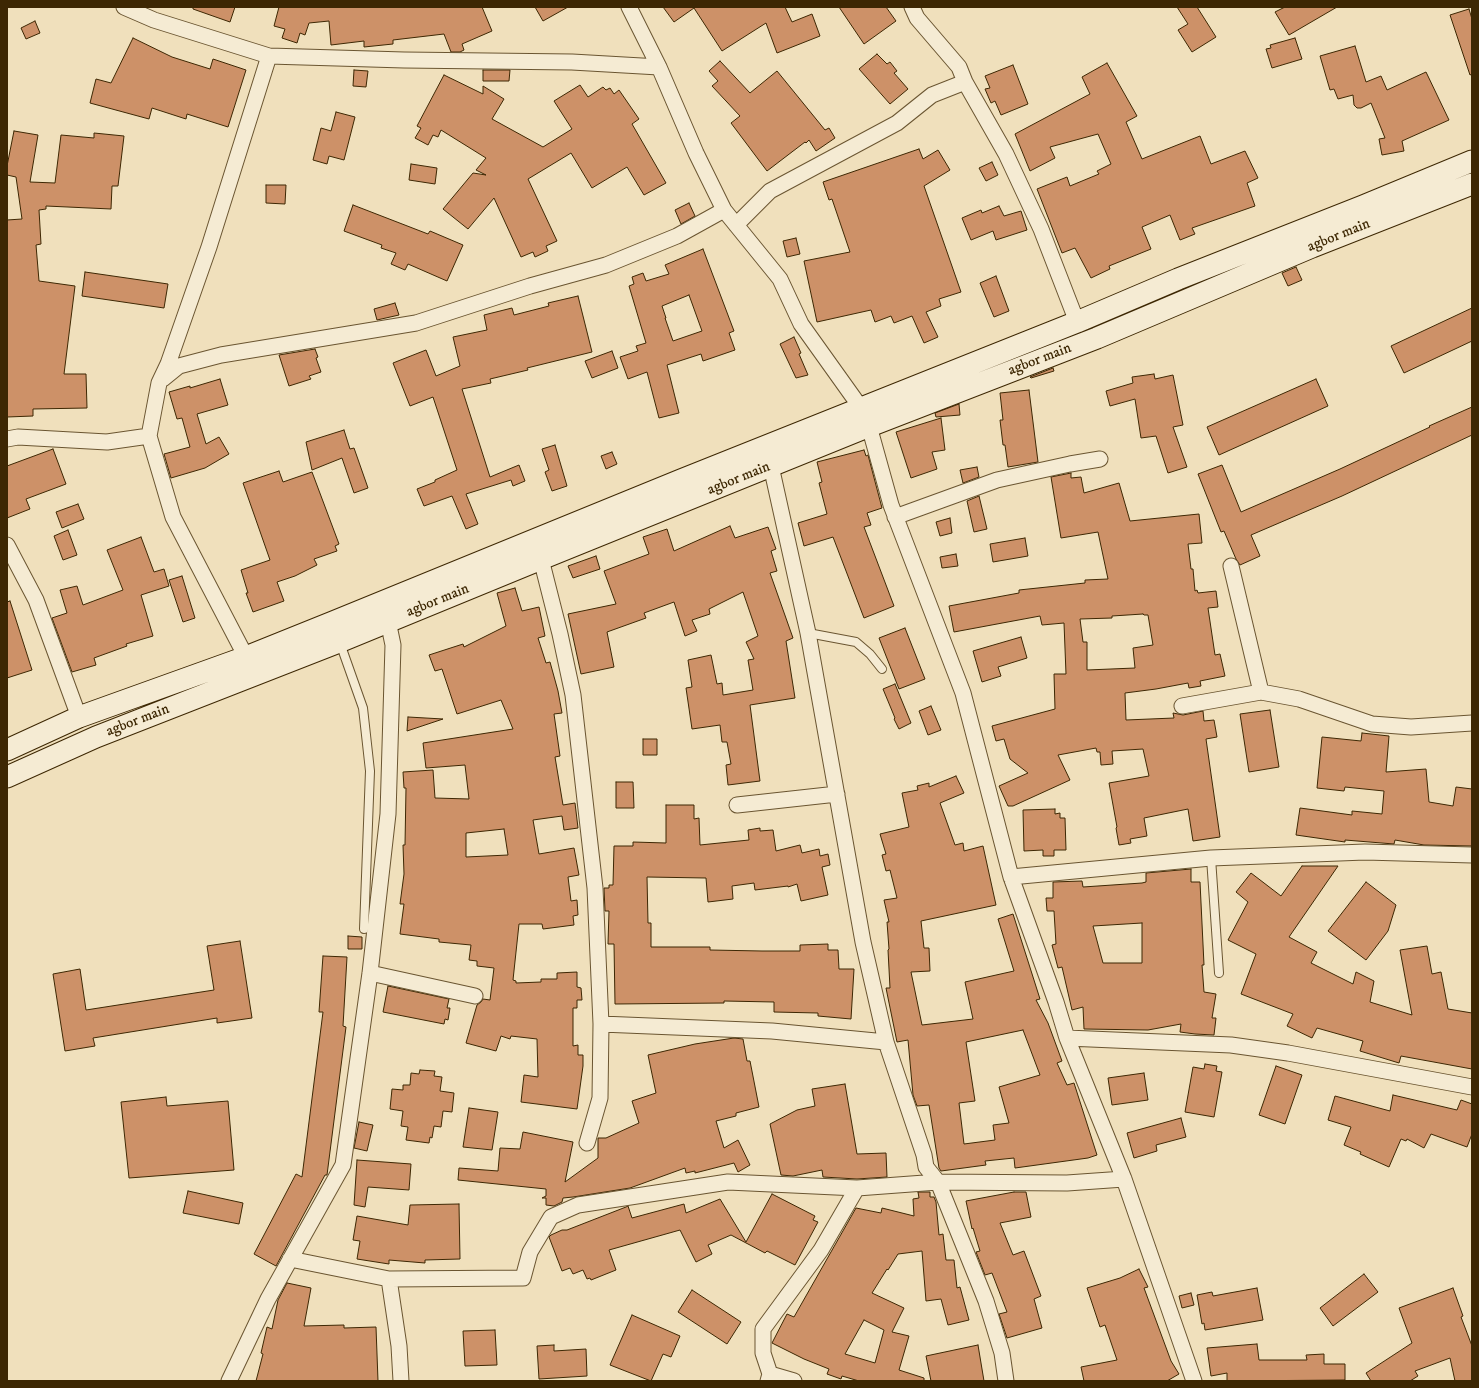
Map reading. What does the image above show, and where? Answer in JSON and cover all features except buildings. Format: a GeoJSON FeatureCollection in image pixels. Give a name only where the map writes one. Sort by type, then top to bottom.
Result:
{"type":"FeatureCollection","features":[{"type":"Feature","properties":{"kind":"main road","name":"agbor main"},"geometry":{"type":"LineString","coordinates":[[7,777],[96,737],[340,642],[388,621],[772,466],[865,417],[1077,322],[1178,279],[1472,161]]}},
{"type":"Feature","properties":{"kind":"main road","name":"agbor main"},"geometry":{"type":"LineString","coordinates":[[7,750],[79,717],[246,657],[680,480],[771,445],[865,417],[1097,338],[1312,247],[1472,184]]}},
{"type":"Feature","properties":{"kind":"main road"},"geometry":{"type":"LineString","coordinates":[[680,480],[686,488],[688,500]]}},
{"type":"Feature","properties":{"kind":"street"},"geometry":{"type":"LineString","coordinates":[[124,7],[156,14],[269,56],[404,60],[572,62],[659,67]]}},
{"type":"Feature","properties":{"kind":"street"},"geometry":{"type":"LineString","coordinates":[[629,7],[659,67],[696,152],[724,210],[780,279],[802,324],[865,417],[895,517],[963,693],[1011,877],[1056,1002],[1067,1038],[1124,1178],[1194,1381]]}},
{"type":"Feature","properties":{"kind":"street"},"geometry":{"type":"LineString","coordinates":[[912,7],[917,18],[958,66],[965,82],[1006,154],[1041,229],[1077,322]]}},
{"type":"Feature","properties":{"kind":"street"},"geometry":{"type":"LineString","coordinates":[[246,657],[173,517],[149,436],[159,383],[168,364],[209,247],[269,56]]}},
{"type":"Feature","properties":{"kind":"street"},"geometry":{"type":"LineString","coordinates":[[736,225],[770,191],[897,123],[932,95],[965,82]]}},
{"type":"Feature","properties":{"kind":"street"},"geometry":{"type":"LineString","coordinates":[[159,383],[179,366],[221,355],[416,323],[530,286],[606,265],[676,236],[724,210]]}},
{"type":"Feature","properties":{"kind":"street"},"geometry":{"type":"LineString","coordinates":[[7,439],[18,437],[107,442],[149,436]]}},
{"type":"Feature","properties":{"kind":"street"},"geometry":{"type":"LineString","coordinates":[[895,517],[997,480],[1100,459]]}},
{"type":"Feature","properties":{"kind":"street"},"geometry":{"type":"LineString","coordinates":[[772,466],[808,633],[863,942],[886,1042],[924,1155],[926,1167],[938,1182],[986,1301],[1002,1354],[1006,1381]]}},
{"type":"Feature","properties":{"kind":"street"},"geometry":{"type":"LineString","coordinates":[[7,545],[36,600],[79,717]]}},
{"type":"Feature","properties":{"kind":"street"},"geometry":{"type":"LineString","coordinates":[[541,559],[560,634],[573,695],[595,888],[601,1024],[600,1098],[587,1143]]}},
{"type":"Feature","properties":{"kind":"street"},"geometry":{"type":"LineString","coordinates":[[1231,566],[1260,692]]}},
{"type":"Feature","properties":{"kind":"street"},"geometry":{"type":"LineString","coordinates":[[229,1381],[268,1299],[343,1165],[370,973],[388,814],[393,645],[388,621]]}},
{"type":"Feature","properties":{"kind":"street"},"geometry":{"type":"LineString","coordinates":[[1182,706],[1260,692],[1299,699],[1372,724],[1411,727],[1472,723]]}},
{"type":"Feature","properties":{"kind":"street"},"geometry":{"type":"LineString","coordinates":[[737,805],[837,794]]}},
{"type":"Feature","properties":{"kind":"street"},"geometry":{"type":"LineString","coordinates":[[1011,877],[1211,858],[1365,852],[1472,855]]}},
{"type":"Feature","properties":{"kind":"street"},"geometry":{"type":"LineString","coordinates":[[370,973],[475,996]]}},
{"type":"Feature","properties":{"kind":"street"},"geometry":{"type":"LineString","coordinates":[[601,1024],[772,1031],[886,1042]]}},
{"type":"Feature","properties":{"kind":"street"},"geometry":{"type":"LineString","coordinates":[[1067,1038],[1231,1045],[1288,1053],[1472,1087]]}},
{"type":"Feature","properties":{"kind":"street"},"geometry":{"type":"LineString","coordinates":[[290,1259],[389,1279],[524,1278],[530,1252],[551,1217],[578,1205],[728,1182],[857,1188],[938,1182],[1067,1183],[1124,1178]]}},
{"type":"Feature","properties":{"kind":"street"},"geometry":{"type":"LineString","coordinates":[[794,1381],[769,1377],[763,1353],[764,1330],[821,1250],[857,1188]]}},
{"type":"Feature","properties":{"kind":"street"},"geometry":{"type":"LineString","coordinates":[[389,1279],[399,1346],[401,1381]]}},
{"type":"Feature","properties":{"kind":"lane"},"geometry":{"type":"LineString","coordinates":[[808,633],[856,642],[870,654],[882,669]]}},
{"type":"Feature","properties":{"kind":"lane"},"geometry":{"type":"LineString","coordinates":[[340,642],[363,708],[370,771],[364,929]]}},
{"type":"Feature","properties":{"kind":"lane"},"geometry":{"type":"LineString","coordinates":[[1211,858],[1219,973]]}}]}
